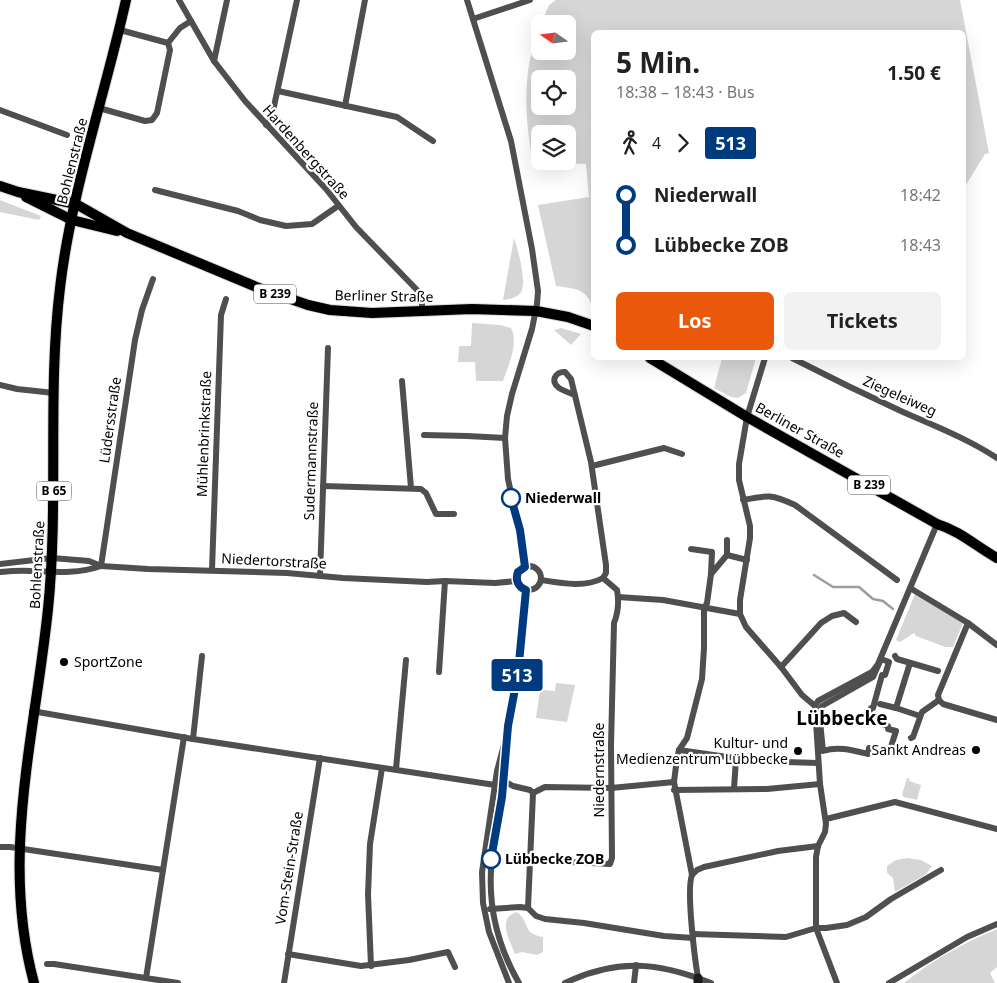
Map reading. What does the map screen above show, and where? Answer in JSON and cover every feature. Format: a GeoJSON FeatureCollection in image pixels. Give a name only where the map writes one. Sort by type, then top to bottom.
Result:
{"type":"FeatureCollection","features":[{"type":"Feature","properties":{"kind":"main road","name":"Bohlenstraße"},"geometry":{"type":"LineString","coordinates":[[34,983],[25,960],[14,918],[5,847],[44,646],[52,572],[54,393],[60,286],[72,220],[126,0]]}},
{"type":"Feature","properties":{"kind":"main road","name":"Berliner Straße"},"geometry":{"type":"LineString","coordinates":[[0,186],[18,192],[76,204],[127,233],[258,288],[308,305],[330,310],[372,313],[472,309],[536,311],[568,317],[591,325]]}},
{"type":"Feature","properties":{"kind":"main road","name":"Berliner Straße"},"geometry":{"type":"LineString","coordinates":[[18,192],[37,204],[72,220],[127,233]]}},
{"type":"Feature","properties":{"kind":"main road","name":"Berliner Straße"},"geometry":{"type":"LineString","coordinates":[[653,360],[747,416],[937,524],[972,541],[981,549],[997,558]]}},
{"type":"Feature","properties":{"kind":"street","name":"Hardenbergstraße"},"geometry":{"type":"LineString","coordinates":[[179,0],[214,61],[266,125],[326,189],[356,228],[418,291],[422,302],[422,312]]}},
{"type":"Feature","properties":{"kind":"street"},"geometry":{"type":"LineString","coordinates":[[214,61],[227,0]]}},
{"type":"Feature","properties":{"kind":"street"},"geometry":{"type":"LineString","coordinates":[[266,125],[271,120],[297,0]]}},
{"type":"Feature","properties":{"kind":"street"},"geometry":{"type":"LineString","coordinates":[[345,106],[365,0]]}},
{"type":"Feature","properties":{"kind":"street"},"geometry":{"type":"LineString","coordinates":[[467,0],[513,148],[538,291],[536,311],[507,416],[505,438],[508,479],[520,530],[525,567]]}},
{"type":"Feature","properties":{"kind":"street"},"geometry":{"type":"LineString","coordinates":[[473,19],[530,0]]}},
{"type":"Feature","properties":{"kind":"street"},"geometry":{"type":"LineString","coordinates":[[168,43],[180,28],[191,22]]}},
{"type":"Feature","properties":{"kind":"street"},"geometry":{"type":"LineString","coordinates":[[120,30],[168,43]]}},
{"type":"Feature","properties":{"kind":"street"},"geometry":{"type":"LineString","coordinates":[[100,108],[144,121],[152,120],[157,113],[170,50],[168,43]]}},
{"type":"Feature","properties":{"kind":"street"},"geometry":{"type":"LineString","coordinates":[[278,91],[396,118],[433,141]]}},
{"type":"Feature","properties":{"kind":"street"},"geometry":{"type":"LineString","coordinates":[[0,110],[67,135]]}},
{"type":"Feature","properties":{"kind":"street"},"geometry":{"type":"LineString","coordinates":[[155,190],[238,211],[260,220],[286,226],[312,224],[338,206]]}},
{"type":"Feature","properties":{"kind":"street","name":"Lüdersstraße"},"geometry":{"type":"LineString","coordinates":[[101,566],[135,340],[142,310],[153,279]]}},
{"type":"Feature","properties":{"kind":"street","name":"Mühlenbrinkstraße"},"geometry":{"type":"LineString","coordinates":[[212,570],[221,315],[226,299]]}},
{"type":"Feature","properties":{"kind":"street","name":"Sudermannstraße"},"geometry":{"type":"LineString","coordinates":[[320,575],[328,348]]}},
{"type":"Feature","properties":{"kind":"street"},"geometry":{"type":"LineString","coordinates":[[764,360],[747,416],[739,464],[738,480],[750,526],[749,551],[740,594],[740,614],[746,627],[781,667],[802,695],[815,706]]}},
{"type":"Feature","properties":{"kind":"street","name":"Ziegeleiweg"},"geometry":{"type":"LineString","coordinates":[[796,360],[854,390],[985,450],[997,458]]}},
{"type":"Feature","properties":{"kind":"street"},"geometry":{"type":"LineString","coordinates":[[402,381],[411,488]]}},
{"type":"Feature","properties":{"kind":"street"},"geometry":{"type":"LineString","coordinates":[[0,384],[17,389],[54,393]]}},
{"type":"Feature","properties":{"kind":"street"},"geometry":{"type":"LineString","coordinates":[[541,580],[564,583],[594,583],[603,578],[606,573],[592,466],[575,395]]}},
{"type":"Feature","properties":{"kind":"street"},"geometry":{"type":"LineString","coordinates":[[424,435],[505,438]]}},
{"type":"Feature","properties":{"kind":"street"},"geometry":{"type":"LineString","coordinates":[[592,466],[664,448],[682,454]]}},
{"type":"Feature","properties":{"kind":"street"},"geometry":{"type":"LineString","coordinates":[[323,486],[421,489],[426,493],[436,514],[454,514]]}},
{"type":"Feature","properties":{"kind":"street"},"geometry":{"type":"LineString","coordinates":[[743,500],[767,495],[795,504],[897,580]]}},
{"type":"Feature","properties":{"kind":"street"},"geometry":{"type":"LineString","coordinates":[[837,983],[816,928],[815,882],[818,846],[825,832],[826,819],[820,784],[815,706],[818,701],[872,672],[878,664],[937,524]]}},
{"type":"Feature","properties":{"kind":"street"},"geometry":{"type":"LineString","coordinates":[[711,574],[727,554],[727,540]]}},
{"type":"Feature","properties":{"kind":"street"},"geometry":{"type":"LineString","coordinates":[[691,549],[712,552],[707,603],[704,608],[702,679],[687,738],[679,750],[674,782],[674,790],[692,876]]}},
{"type":"Feature","properties":{"kind":"street"},"geometry":{"type":"LineString","coordinates":[[727,554],[747,560]]}},
{"type":"Feature","properties":{"kind":"street","name":"Niedertorstraße"},"geometry":{"type":"LineString","coordinates":[[0,564],[52,558],[89,561],[101,566],[176,570],[320,575],[408,581],[495,583],[517,581]]}},
{"type":"Feature","properties":{"kind":"street","name":"Niedertorstraße"},"geometry":{"type":"LineString","coordinates":[[0,572],[88,571],[101,566]]}},
{"type":"Feature","properties":{"kind":"street"},"geometry":{"type":"LineString","coordinates":[[530,566],[537,570],[541,580],[534,589],[526,590],[520,588],[517,581],[518,572],[530,566]]}},
{"type":"Feature","properties":{"kind":"street"},"geometry":{"type":"LineString","coordinates":[[603,578],[617,590],[618,597],[664,600],[740,614]]}},
{"type":"Feature","properties":{"kind":"street"},"geometry":{"type":"LineString","coordinates":[[439,672],[445,581]]}},
{"type":"Feature","properties":{"kind":"street"},"geometry":{"type":"LineString","coordinates":[[910,588],[968,623],[997,645]]}},
{"type":"Feature","properties":{"kind":"street"},"geometry":{"type":"LineString","coordinates":[[509,983],[489,932],[484,908],[482,872],[497,771],[518,673],[526,590]]}},
{"type":"Feature","properties":{"kind":"street","name":"Niedernstraße"},"geometry":{"type":"LineString","coordinates":[[530,860],[610,864],[612,858],[611,788],[614,623],[617,615],[618,597]]}},
{"type":"Feature","properties":{"kind":"street"},"geometry":{"type":"LineString","coordinates":[[781,667],[822,623],[832,616],[844,613],[856,622]]}},
{"type":"Feature","properties":{"kind":"street"},"geometry":{"type":"LineString","coordinates":[[941,702],[938,695],[968,623]]}},
{"type":"Feature","properties":{"kind":"street"},"geometry":{"type":"LineString","coordinates":[[193,739],[202,656]]}},
{"type":"Feature","properties":{"kind":"street"},"geometry":{"type":"LineString","coordinates":[[895,656],[897,659],[938,671]]}},
{"type":"Feature","properties":{"kind":"street"},"geometry":{"type":"LineString","coordinates":[[881,659],[889,662],[885,675],[882,674],[873,708],[871,708],[867,719],[888,726],[888,729],[896,731],[890,753],[869,748],[868,754],[845,748],[832,748],[822,751],[819,711],[822,706],[874,677],[881,659]]}},
{"type":"Feature","properties":{"kind":"street"},"geometry":{"type":"LineString","coordinates":[[396,769],[406,660]]}},
{"type":"Feature","properties":{"kind":"street"},"geometry":{"type":"LineString","coordinates":[[896,708],[910,663]]}},
{"type":"Feature","properties":{"kind":"street"},"geometry":{"type":"LineString","coordinates":[[911,738],[913,738],[922,712],[941,702],[997,720]]}},
{"type":"Feature","properties":{"kind":"street"},"geometry":{"type":"LineString","coordinates":[[880,704],[920,716]]}},
{"type":"Feature","properties":{"kind":"street"},"geometry":{"type":"LineString","coordinates":[[32,711],[193,739],[495,785]]}},
{"type":"Feature","properties":{"kind":"street"},"geometry":{"type":"LineString","coordinates":[[508,726],[504,780],[490,882],[495,924],[502,947],[519,983]]}},
{"type":"Feature","properties":{"kind":"street"},"geometry":{"type":"LineString","coordinates":[[146,978],[184,737]]}},
{"type":"Feature","properties":{"kind":"street"},"geometry":{"type":"LineString","coordinates":[[679,750],[736,759],[818,763]]}},
{"type":"Feature","properties":{"kind":"street","name":"Vom-Stein-Straße"},"geometry":{"type":"LineString","coordinates":[[284,983],[320,758]]}},
{"type":"Feature","properties":{"kind":"street"},"geometry":{"type":"LineString","coordinates":[[734,789],[736,759]]}},
{"type":"Feature","properties":{"kind":"street"},"geometry":{"type":"LineString","coordinates":[[372,966],[368,894],[370,844],[382,768]]}},
{"type":"Feature","properties":{"kind":"street"},"geometry":{"type":"LineString","coordinates":[[504,780],[513,786],[530,790],[533,793]]}},
{"type":"Feature","properties":{"kind":"street"},"geometry":{"type":"LineString","coordinates":[[533,793],[545,787],[611,788],[674,782]]}},
{"type":"Feature","properties":{"kind":"street"},"geometry":{"type":"LineString","coordinates":[[674,790],[784,788],[820,784]]}},
{"type":"Feature","properties":{"kind":"street"},"geometry":{"type":"LineString","coordinates":[[528,908],[533,793]]}},
{"type":"Feature","properties":{"kind":"street"},"geometry":{"type":"LineString","coordinates":[[826,819],[895,802],[996,828],[997,820]]}},
{"type":"Feature","properties":{"kind":"street"},"geometry":{"type":"LineString","coordinates":[[698,981],[690,892],[690,880],[697,870],[778,851],[818,846]]}},
{"type":"Feature","properties":{"kind":"street"},"geometry":{"type":"LineString","coordinates":[[5,847],[164,870]]}},
{"type":"Feature","properties":{"kind":"street"},"geometry":{"type":"LineString","coordinates":[[484,908],[492,909],[510,906],[528,908],[536,916],[545,919],[584,923],[651,934],[786,937],[816,928],[847,925],[866,917],[891,899],[941,870]]}},
{"type":"Feature","properties":{"kind":"street"},"geometry":{"type":"LineString","coordinates":[[889,983],[967,937],[997,924]]}},
{"type":"Feature","properties":{"kind":"street"},"geometry":{"type":"LineString","coordinates":[[288,954],[361,966],[372,966],[448,952],[455,968]]}},
{"type":"Feature","properties":{"kind":"street"},"geometry":{"type":"LineString","coordinates":[[47,964],[178,983]]}},
{"type":"Feature","properties":{"kind":"street"},"geometry":{"type":"LineString","coordinates":[[634,983],[636,965]]}},
{"type":"Feature","properties":{"kind":"street"},"geometry":{"type":"LineString","coordinates":[[565,983],[600,969],[636,965],[684,973],[698,981],[711,983]]}},
{"type":"Feature","properties":{"kind":"shaded area"},"geometry":{"type":"Polygon","coordinates":[[[556,0],[960,0],[966,30],[591,30],[591,302],[581,291],[556,286],[538,205],[589,197],[586,164],[576,164],[576,125],[531,125],[531,151],[526,93],[531,55],[531,60],[576,60],[576,15],[545,15],[549,5],[556,0]]]}},
{"type":"Feature","properties":{"kind":"shaded area"},"geometry":{"type":"Polygon","coordinates":[[[966,32],[989,153],[985,154],[966,185],[966,32]]]}},
{"type":"Feature","properties":{"kind":"shaded area"},"geometry":{"type":"Polygon","coordinates":[[[0,200],[41,216],[39,220],[0,212],[0,200]]]}},
{"type":"Feature","properties":{"kind":"shaded area"},"geometry":{"type":"Polygon","coordinates":[[[514,238],[521,265],[523,287],[517,296],[503,300],[514,238]]]}},
{"type":"Feature","properties":{"kind":"shaded area"},"geometry":{"type":"Polygon","coordinates":[[[472,323],[500,325],[511,328],[514,341],[513,348],[503,381],[476,381],[475,362],[458,362],[459,346],[471,346],[472,323]]]}},
{"type":"Feature","properties":{"kind":"shaded area"},"geometry":{"type":"Polygon","coordinates":[[[561,328],[581,334],[571,345],[554,330],[561,328]]]}},
{"type":"Feature","properties":{"kind":"shaded area"},"geometry":{"type":"Polygon","coordinates":[[[721,360],[755,360],[746,393],[738,398],[731,397],[714,388],[721,360]]]}},
{"type":"Feature","properties":{"kind":"shaded area"},"geometry":{"type":"Polygon","coordinates":[[[915,594],[963,623],[953,647],[945,647],[916,636],[914,633],[900,642],[896,640],[915,594]]]}},
{"type":"Feature","properties":{"kind":"shaded area"},"geometry":{"type":"Polygon","coordinates":[[[556,683],[575,685],[567,722],[536,718],[540,690],[555,691],[556,683]]]}},
{"type":"Feature","properties":{"kind":"shaded area"},"geometry":{"type":"Polygon","coordinates":[[[907,778],[910,779],[909,781],[921,785],[917,800],[902,795],[907,778]]]}},
{"type":"Feature","properties":{"kind":"shaded area"},"geometry":{"type":"Polygon","coordinates":[[[907,858],[921,860],[932,866],[925,875],[895,892],[893,878],[887,873],[887,866],[896,860],[907,858]]]}},
{"type":"Feature","properties":{"kind":"shaded area"},"geometry":{"type":"Polygon","coordinates":[[[517,912],[532,933],[543,937],[543,952],[537,955],[522,952],[515,954],[508,937],[506,924],[507,919],[517,912]]]}},
{"type":"Feature","properties":{"kind":"shaded area"},"geometry":{"type":"Polygon","coordinates":[[[997,929],[997,967],[990,973],[995,983],[904,983],[949,953],[997,929]]]}},
{"type":"Feature","properties":{"kind":"waterway"},"geometry":{"type":"LineString","coordinates":[[814,575],[833,587],[859,587],[873,599],[883,601],[893,609]]}},
{"type":"Feature","properties":{"kind":"bus line","name":"513"},"geometry":{"type":"LineString","coordinates":[[491,859],[502,797],[508,726],[518,673],[526,590],[520,588],[516,578],[518,572],[525,567],[520,530],[511,498]]}},
{"type":"Feature","properties":{"kind":"place","name":"Niederwall"},"geometry":{"type":"Point","coordinates":[511,498]}},
{"type":"Feature","properties":{"kind":"place","name":"SportZone"},"geometry":{"type":"Point","coordinates":[64,662]}},
{"type":"Feature","properties":{"kind":"place","name":"Sankt Andreas"},"geometry":{"type":"Point","coordinates":[976,750]}},
{"type":"Feature","properties":{"kind":"place","name":"Kultur- und Medienzentrum Lübbecke"},"geometry":{"type":"Point","coordinates":[798,751]}},
{"type":"Feature","properties":{"kind":"place","name":"Lübbecke ZOB"},"geometry":{"type":"Point","coordinates":[491,859]}},
{"type":"Feature","properties":{"kind":"district","name":"Lübbecke"},"geometry":{"type":"Point","coordinates":[842,718]}}]}
